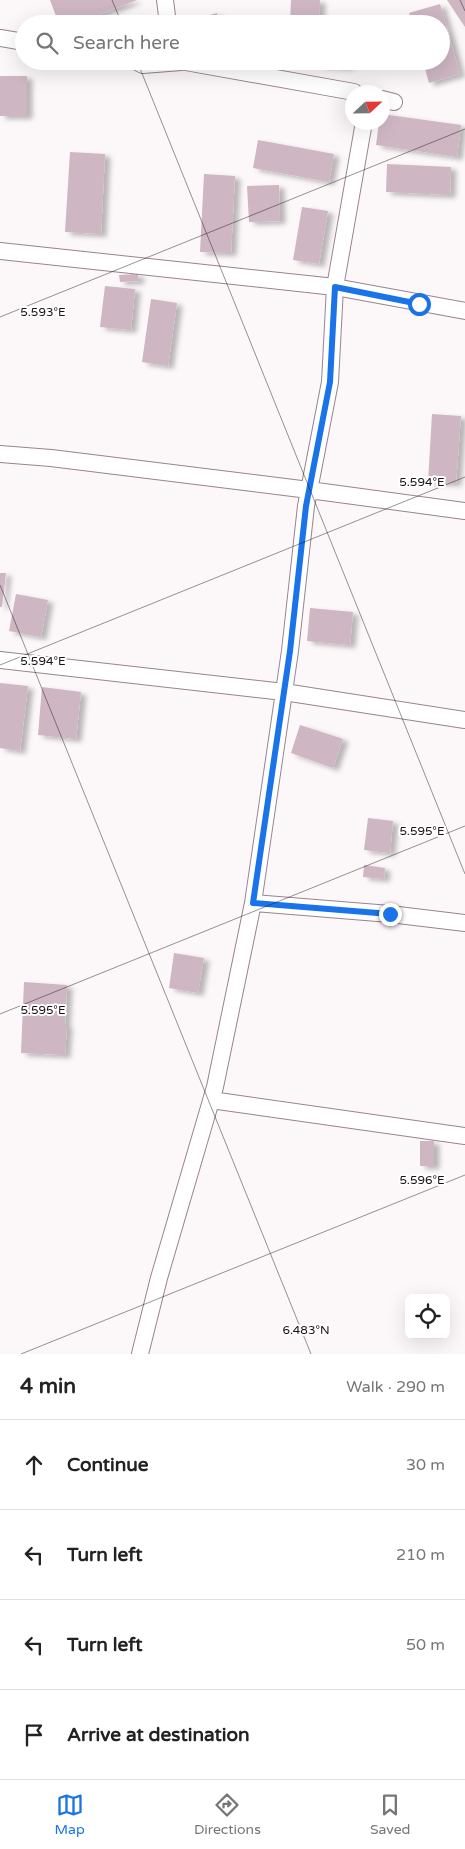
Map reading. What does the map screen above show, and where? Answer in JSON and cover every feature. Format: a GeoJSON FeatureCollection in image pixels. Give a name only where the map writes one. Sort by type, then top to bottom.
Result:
{"type":"FeatureCollection","features":[{"type":"Feature","properties":{"kind":"street"},"geometry":{"type":"LineString","coordinates":[[165,0],[167,15]]}},
{"type":"Feature","properties":{"kind":"street"},"geometry":{"type":"LineString","coordinates":[[0,38],[15,40]]}},
{"type":"Feature","properties":{"kind":"street"},"geometry":{"type":"LineString","coordinates":[[228,70],[345,90]]}},
{"type":"Feature","properties":{"kind":"street"},"geometry":{"type":"LineString","coordinates":[[140,1354],[159,1278],[211,1100],[253,903],[284,692],[310,490],[330,382],[335,287],[363,130]]}},
{"type":"Feature","properties":{"kind":"street"},"geometry":{"type":"LineString","coordinates":[[0,251],[335,287],[465,311]]}},
{"type":"Feature","properties":{"kind":"street"},"geometry":{"type":"LineString","coordinates":[[0,454],[51,458],[465,511]]}},
{"type":"Feature","properties":{"kind":"street"},"geometry":{"type":"LineString","coordinates":[[0,660],[284,692],[465,720]]}},
{"type":"Feature","properties":{"kind":"street"},"geometry":{"type":"LineString","coordinates":[[253,903],[390,914],[465,923]]}},
{"type":"Feature","properties":{"kind":"street"},"geometry":{"type":"LineString","coordinates":[[211,1100],[465,1136]]}},
{"type":"Feature","properties":{"kind":"building"},"geometry":{"type":"Polygon","coordinates":[[[50,0],[137,0],[98,15],[56,15],[50,0]]]}},
{"type":"Feature","properties":{"kind":"building"},"geometry":{"type":"Polygon","coordinates":[[[291,0],[320,0],[319,15],[290,15],[291,0]]]}},
{"type":"Feature","properties":{"kind":"building"},"geometry":{"type":"Polygon","coordinates":[[[447,0],[465,0],[465,27],[447,0]]]}},
{"type":"Feature","properties":{"kind":"building"},"geometry":{"type":"Polygon","coordinates":[[[440,4],[443,15],[410,15],[409,13],[440,4]]]}},
{"type":"Feature","properties":{"kind":"building"},"geometry":{"type":"Polygon","coordinates":[[[450,39],[460,74],[429,83],[425,70],[450,70],[450,39]]]}},
{"type":"Feature","properties":{"kind":"building"},"geometry":{"type":"Polygon","coordinates":[[[0,76],[27,76],[27,116],[0,116],[0,76]]]}},
{"type":"Feature","properties":{"kind":"building"},"geometry":{"type":"Polygon","coordinates":[[[390,115],[461,125],[457,157],[376,145],[378,130],[390,130],[390,115]]]}},
{"type":"Feature","properties":{"kind":"building"},"geometry":{"type":"Polygon","coordinates":[[[258,140],[334,154],[329,182],[253,168],[258,140]]]}},
{"type":"Feature","properties":{"kind":"building"},"geometry":{"type":"Polygon","coordinates":[[[70,152],[105,154],[101,234],[65,232],[70,152]]]}},
{"type":"Feature","properties":{"kind":"building"},"geometry":{"type":"Polygon","coordinates":[[[387,164],[451,167],[450,195],[386,192],[387,164]]]}},
{"type":"Feature","properties":{"kind":"building"},"geometry":{"type":"Polygon","coordinates":[[[204,174],[235,176],[231,253],[200,252],[204,174]]]}},
{"type":"Feature","properties":{"kind":"building"},"geometry":{"type":"Polygon","coordinates":[[[279,185],[280,221],[249,222],[247,186],[279,185]]]}},
{"type":"Feature","properties":{"kind":"building"},"geometry":{"type":"Polygon","coordinates":[[[302,207],[328,211],[319,264],[293,260],[302,207]]]}},
{"type":"Feature","properties":{"kind":"building"},"geometry":{"type":"Polygon","coordinates":[[[138,274],[139,281],[120,282],[119,275],[138,274]]]}},
{"type":"Feature","properties":{"kind":"building"},"geometry":{"type":"Polygon","coordinates":[[[105,286],[135,289],[131,330],[100,327],[105,286]]]}},
{"type":"Feature","properties":{"kind":"building"},"geometry":{"type":"Polygon","coordinates":[[[151,299],[177,303],[168,366],[142,362],[151,299]]]}},
{"type":"Feature","properties":{"kind":"building"},"geometry":{"type":"Polygon","coordinates":[[[432,414],[461,416],[456,483],[428,482],[432,414]]]}},
{"type":"Feature","properties":{"kind":"building"},"geometry":{"type":"Polygon","coordinates":[[[0,573],[6,573],[2,607],[0,607],[0,573]]]}},
{"type":"Feature","properties":{"kind":"building"},"geometry":{"type":"Polygon","coordinates":[[[16,594],[48,600],[41,637],[9,631],[16,594]]]}},
{"type":"Feature","properties":{"kind":"building"},"geometry":{"type":"Polygon","coordinates":[[[310,608],[353,612],[350,645],[307,641],[310,608]]]}},
{"type":"Feature","properties":{"kind":"building"},"geometry":{"type":"Polygon","coordinates":[[[0,683],[28,686],[20,751],[0,748],[0,683]]]}},
{"type":"Feature","properties":{"kind":"building"},"geometry":{"type":"Polygon","coordinates":[[[42,687],[81,692],[76,739],[38,735],[42,687]]]}},
{"type":"Feature","properties":{"kind":"building"},"geometry":{"type":"Polygon","coordinates":[[[300,725],[343,739],[333,768],[291,753],[300,725]]]}},
{"type":"Feature","properties":{"kind":"building"},"geometry":{"type":"Polygon","coordinates":[[[368,818],[393,821],[390,853],[364,850],[368,818]]]}},
{"type":"Feature","properties":{"kind":"building"},"geometry":{"type":"Polygon","coordinates":[[[364,865],[385,868],[384,879],[363,877],[364,865]]]}},
{"type":"Feature","properties":{"kind":"building"},"geometry":{"type":"Polygon","coordinates":[[[174,953],[204,958],[198,993],[169,988],[174,953]]]}},
{"type":"Feature","properties":{"kind":"building"},"geometry":{"type":"Polygon","coordinates":[[[24,982],[67,985],[65,1055],[21,1053],[24,982]]]}},
{"type":"Feature","properties":{"kind":"building"},"geometry":{"type":"Polygon","coordinates":[[[420,1141],[434,1141],[434,1166],[420,1166],[420,1141]]]}},
{"type":"Feature","properties":{"kind":"route"},"geometry":{"type":"LineString","coordinates":[[390,914],[253,903],[290,651],[306,506],[330,382],[335,287],[419,304]]}}]}
